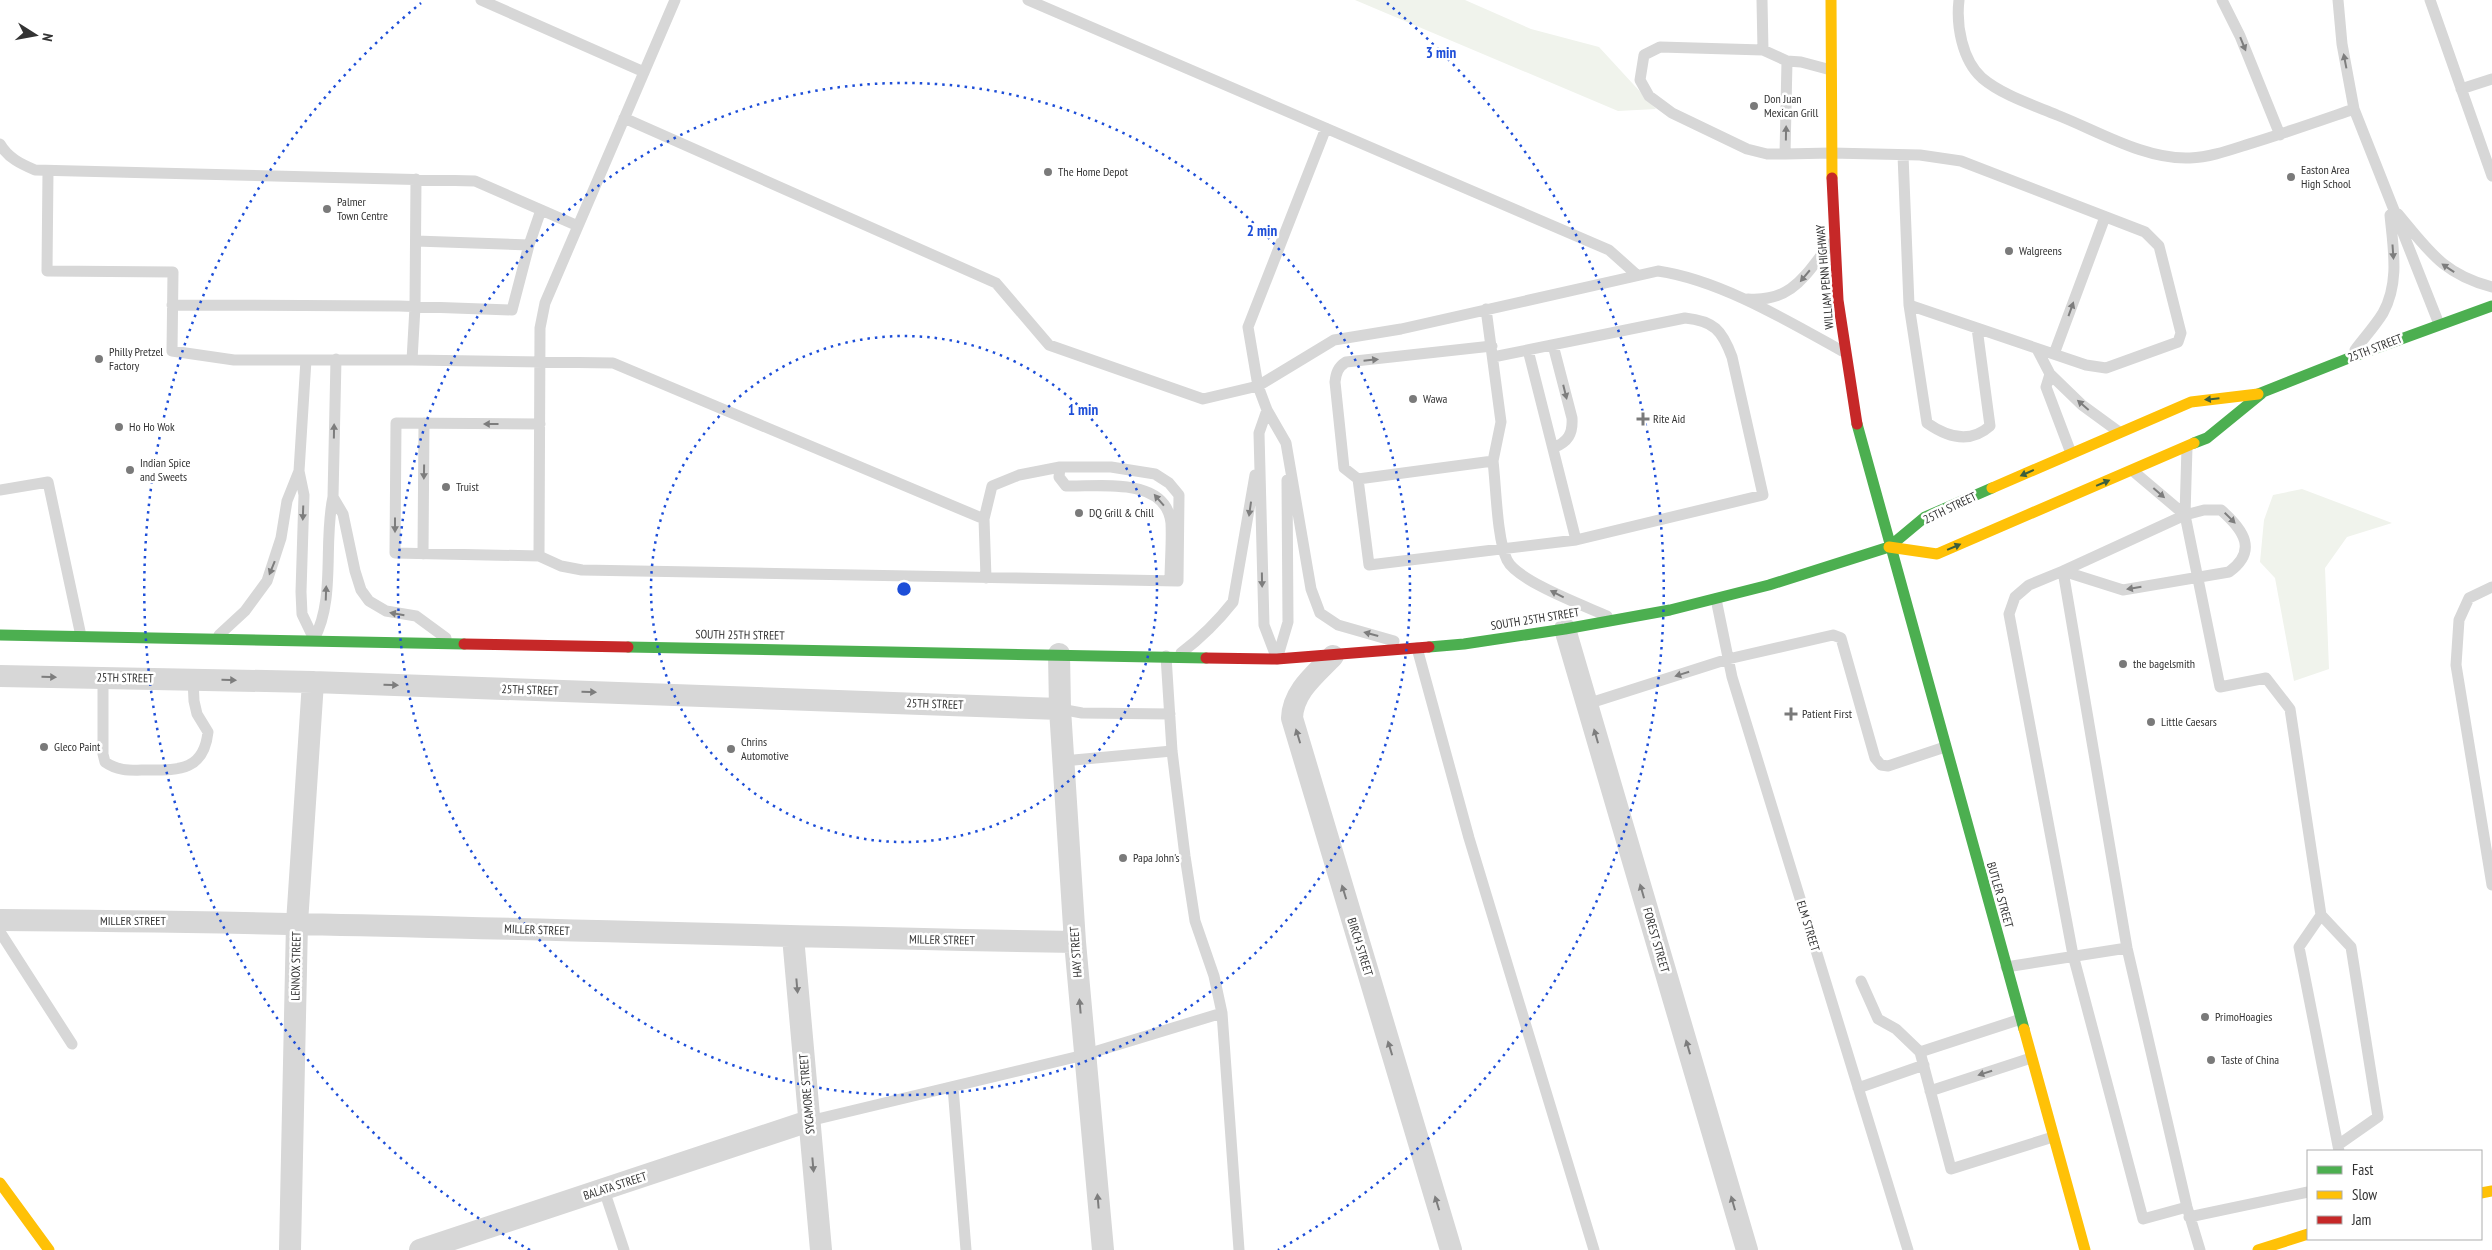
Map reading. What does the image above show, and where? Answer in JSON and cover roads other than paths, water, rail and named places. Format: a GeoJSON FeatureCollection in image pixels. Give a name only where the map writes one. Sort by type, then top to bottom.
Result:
{"type":"FeatureCollection","features":[{"type":"Feature","properties":{"kind":"main road","name":"WILLIAM PENN HIGHWAY"},"geometry":{"type":"LineString","coordinates":[[1831,0],[1831,153],[1835,238],[1846,353],[1861,443],[1889,547]]}},
{"type":"Feature","properties":{"kind":"main road","name":"25TH STREET"},"geometry":{"type":"LineString","coordinates":[[1889,547],[1926,518],[2191,402],[2261,394],[2349,358],[2492,306]]}},
{"type":"Feature","properties":{"kind":"main road","name":"25TH STREET"},"geometry":{"type":"LineString","coordinates":[[1889,547],[1937,554],[2207,438],[2261,394]]}},
{"type":"Feature","properties":{"kind":"main road","name":"SOUTH 25TH STREET"},"geometry":{"type":"LineString","coordinates":[[314,639],[454,644],[1277,659],[1333,656],[1418,648],[1565,629],[1618,620],[1716,599],[1889,547]]}},
{"type":"Feature","properties":{"kind":"main road","name":"BUTLER STREET"},"geometry":{"type":"LineString","coordinates":[[1889,547],[2085,1250]]}},
{"type":"Feature","properties":{"kind":"main road"},"geometry":{"type":"LineString","coordinates":[[0,635],[314,639]]}},
{"type":"Feature","properties":{"kind":"main road"},"geometry":{"type":"LineString","coordinates":[[0,1183],[49,1250]]}},
{"type":"Feature","properties":{"kind":"main road"},"geometry":{"type":"LineString","coordinates":[[2258,1250],[2307,1234]]}},
{"type":"Feature","properties":{"kind":"street","name":"FOREST STREET"},"geometry":{"type":"LineString","coordinates":[[1565,629],[1747,1250]]}},
{"type":"Feature","properties":{"kind":"street","name":"HAY STREET"},"geometry":{"type":"LineString","coordinates":[[1059,654],[1060,709],[1075,942],[1103,1250]]}},
{"type":"Feature","properties":{"kind":"street","name":"BIRCH STREET"},"geometry":{"type":"LineString","coordinates":[[1333,656],[1297,694],[1292,706],[1292,718],[1451,1250]]}},
{"type":"Feature","properties":{"kind":"street","name":"25TH STREET"},"geometry":{"type":"LineString","coordinates":[[0,676],[313,682],[1060,709]]}},
{"type":"Feature","properties":{"kind":"street","name":"LENNOX STREET"},"geometry":{"type":"LineString","coordinates":[[290,1250],[297,923],[313,682]]}},
{"type":"Feature","properties":{"kind":"street","name":"MILLER STREET"},"geometry":{"type":"LineString","coordinates":[[0,920],[297,923],[793,937],[1075,942]]}},
{"type":"Feature","properties":{"kind":"street","name":"SYCAMORE STREET"},"geometry":{"type":"LineString","coordinates":[[793,937],[821,1250]]}},
{"type":"Feature","properties":{"kind":"street","name":"BALATA STREET"},"geometry":{"type":"LineString","coordinates":[[420,1250],[809,1121]]}},
{"type":"Feature","properties":{"kind":"lane"},"geometry":{"type":"LineString","coordinates":[[481,0],[644,72]]}},
{"type":"Feature","properties":{"kind":"lane"},"geometry":{"type":"LineString","coordinates":[[539,556],[540,328],[545,303],[674,0]]}},
{"type":"Feature","properties":{"kind":"lane"},"geometry":{"type":"LineString","coordinates":[[1028,0],[1609,250],[1637,275]]}},
{"type":"Feature","properties":{"kind":"lane"},"geometry":{"type":"LineString","coordinates":[[1762,0],[1763,50]]}},
{"type":"Feature","properties":{"kind":"lane"},"geometry":{"type":"LineString","coordinates":[[1959,0],[1960,34],[1969,59],[1982,77],[2004,91],[2041,108],[2136,147],[2178,158],[2218,154],[2354,109]]}},
{"type":"Feature","properties":{"kind":"lane"},"geometry":{"type":"LineString","coordinates":[[2222,0],[2240,36],[2280,135]]}},
{"type":"Feature","properties":{"kind":"lane"},"geometry":{"type":"LineString","coordinates":[[2338,0],[2342,44],[2354,109],[2439,324]]}},
{"type":"Feature","properties":{"kind":"lane"},"geometry":{"type":"LineString","coordinates":[[2430,0],[2492,176]]}},
{"type":"Feature","properties":{"kind":"lane"},"geometry":{"type":"LineString","coordinates":[[1831,70],[1801,62],[1787,61],[1763,50],[1660,47],[1644,55],[1640,80],[1649,96],[1672,113],[1747,149],[1767,154],[1903,155],[1961,161],[2145,232],[2158,246],[2181,333],[2178,342],[2106,368],[2086,365],[1910,306]]}},
{"type":"Feature","properties":{"kind":"lane"},"geometry":{"type":"LineString","coordinates":[[1786,154],[1787,61]]}},
{"type":"Feature","properties":{"kind":"lane"},"geometry":{"type":"LineString","coordinates":[[2461,89],[2492,79]]}},
{"type":"Feature","properties":{"kind":"lane"},"geometry":{"type":"LineString","coordinates":[[624,118],[996,284],[1049,345],[1203,399],[1258,386],[1334,340],[1401,329],[1658,271],[1677,274],[1743,299],[1846,353]]}},
{"type":"Feature","properties":{"kind":"lane"},"geometry":{"type":"LineString","coordinates":[[1326,128],[1248,327],[1258,386],[1267,410],[1286,443],[1311,589],[1320,613],[1338,625],[1418,648],[1469,838],[1594,1250]]}},
{"type":"Feature","properties":{"kind":"lane"},"geometry":{"type":"LineString","coordinates":[[0,144],[5,152],[19,163],[35,170],[475,181],[578,226]]}},
{"type":"Feature","properties":{"kind":"lane"},"geometry":{"type":"LineString","coordinates":[[1903,155],[1910,306],[1927,424],[1951,436],[1980,434],[1990,426],[1977,328]]}},
{"type":"Feature","properties":{"kind":"lane"},"geometry":{"type":"LineString","coordinates":[[48,171],[47,271],[173,272],[172,351],[234,360],[336,359],[613,363],[984,519]]}},
{"type":"Feature","properties":{"kind":"lane"},"geometry":{"type":"LineString","coordinates":[[412,360],[415,307],[416,179]]}},
{"type":"Feature","properties":{"kind":"lane"},"geometry":{"type":"LineString","coordinates":[[2390,203],[2434,258],[2453,272],[2492,287]]}},
{"type":"Feature","properties":{"kind":"lane"},"geometry":{"type":"LineString","coordinates":[[2349,358],[2382,313],[2392,291],[2394,276],[2390,203]]}},
{"type":"Feature","properties":{"kind":"lane"},"geometry":{"type":"LineString","coordinates":[[172,305],[415,307],[512,310],[529,245],[541,210]]}},
{"type":"Feature","properties":{"kind":"lane"},"geometry":{"type":"LineString","coordinates":[[2054,354],[2105,217]]}},
{"type":"Feature","properties":{"kind":"lane"},"geometry":{"type":"LineString","coordinates":[[1743,299],[1770,299],[1786,294],[1804,278],[1835,238]]}},
{"type":"Feature","properties":{"kind":"lane"},"geometry":{"type":"LineString","coordinates":[[416,241],[529,245]]}},
{"type":"Feature","properties":{"kind":"lane"},"geometry":{"type":"LineString","coordinates":[[1486,309],[1500,422],[1493,461],[1503,547],[1507,562],[1517,573],[1562,596],[1618,620]]}},
{"type":"Feature","properties":{"kind":"lane"},"geometry":{"type":"LineString","coordinates":[[1685,318],[1702,320],[1715,326],[1726,340],[1732,356],[1762,494],[1576,540],[1503,547],[1369,565],[1358,479],[1344,468],[1335,382],[1340,366],[1346,362],[1492,352],[1528,350],[1685,318]]}},
{"type":"Feature","properties":{"kind":"lane"},"geometry":{"type":"LineString","coordinates":[[1553,345],[1572,418],[1572,429],[1569,439],[1553,448]]}},
{"type":"Feature","properties":{"kind":"lane"},"geometry":{"type":"LineString","coordinates":[[2037,349],[2050,374],[2082,405],[2119,432]]}},
{"type":"Feature","properties":{"kind":"lane"},"geometry":{"type":"LineString","coordinates":[[1528,350],[1576,540]]}},
{"type":"Feature","properties":{"kind":"lane"},"geometry":{"type":"LineString","coordinates":[[314,639],[325,610],[328,518],[333,497],[336,359]]}},
{"type":"Feature","properties":{"kind":"lane"},"geometry":{"type":"LineString","coordinates":[[306,360],[299,471],[304,495],[302,614],[314,639]]}},
{"type":"Feature","properties":{"kind":"lane"},"geometry":{"type":"LineString","coordinates":[[2050,374],[2046,387],[2071,453]]}},
{"type":"Feature","properties":{"kind":"lane"},"geometry":{"type":"LineString","coordinates":[[1267,410],[1259,433],[1264,625],[1277,659]]}},
{"type":"Feature","properties":{"kind":"lane"},"geometry":{"type":"LineString","coordinates":[[540,424],[396,423],[395,553],[539,556],[561,566],[582,570],[1174,581]]}},
{"type":"Feature","properties":{"kind":"lane"},"geometry":{"type":"LineString","coordinates":[[423,554],[424,423]]}},
{"type":"Feature","properties":{"kind":"lane"},"geometry":{"type":"LineString","coordinates":[[1277,659],[1288,622],[1286,443]]}},
{"type":"Feature","properties":{"kind":"lane"},"geometry":{"type":"LineString","coordinates":[[1239,1250],[1222,1013],[1214,976],[1195,921],[1172,751],[1170,714],[1171,656],[1195,643],[1221,618],[1233,602],[1247,529],[1259,444]]}},
{"type":"Feature","properties":{"kind":"lane"},"geometry":{"type":"LineString","coordinates":[[2187,447],[2185,515],[2220,687],[2266,678],[2290,709],[2321,915],[2351,947],[2378,1117],[2339,1148],[2300,948],[2321,915]]}},
{"type":"Feature","properties":{"kind":"lane"},"geometry":{"type":"LineString","coordinates":[[1358,479],[1493,461]]}},
{"type":"Feature","properties":{"kind":"lane"},"geometry":{"type":"LineString","coordinates":[[1060,467],[1059,477],[1066,486],[1130,488],[1146,490],[1155,494],[1168,511],[1171,522],[1174,581]]}},
{"type":"Feature","properties":{"kind":"lane"},"geometry":{"type":"LineString","coordinates":[[986,578],[984,519],[992,486],[1019,475],[1060,467],[1111,467],[1155,474],[1169,483],[1179,495],[1174,581]]}},
{"type":"Feature","properties":{"kind":"lane"},"geometry":{"type":"LineString","coordinates":[[2132,470],[2185,515]]}},
{"type":"Feature","properties":{"kind":"lane"},"geometry":{"type":"LineString","coordinates":[[217,638],[245,611],[267,581],[281,538],[287,502],[299,471]]}},
{"type":"Feature","properties":{"kind":"lane"},"geometry":{"type":"LineString","coordinates":[[0,490],[48,482],[81,636]]}},
{"type":"Feature","properties":{"kind":"lane"},"geometry":{"type":"LineString","coordinates":[[333,497],[343,514],[361,590],[369,601],[386,612],[416,616],[454,644]]}},
{"type":"Feature","properties":{"kind":"lane"},"geometry":{"type":"LineString","coordinates":[[2063,571],[2122,590],[2229,572],[2241,564],[2246,547],[2243,533],[2221,510],[2204,510],[2185,515],[2029,585],[2014,597],[2009,614],[2073,955],[2143,1219],[2307,1192]]}},
{"type":"Feature","properties":{"kind":"lane"},"geometry":{"type":"LineString","coordinates":[[2063,571],[2126,948],[2188,1212],[2200,1250]]}},
{"type":"Feature","properties":{"kind":"lane"},"geometry":{"type":"LineString","coordinates":[[2492,586],[2469,598],[2459,620],[2456,665],[2492,885]]}},
{"type":"Feature","properties":{"kind":"lane","name":"ELM STREET"},"geometry":{"type":"LineString","coordinates":[[1716,599],[1732,677],[1908,1250]]}},
{"type":"Feature","properties":{"kind":"lane"},"geometry":{"type":"LineString","coordinates":[[1587,704],[1728,660],[1833,635],[1840,638],[1875,758],[1880,765],[1888,766],[1945,747]]}},
{"type":"Feature","properties":{"kind":"lane"},"geometry":{"type":"LineString","coordinates":[[103,678],[103,754],[105,762],[121,770],[178,770],[187,767],[203,753],[208,732],[197,714],[193,679]]}},
{"type":"Feature","properties":{"kind":"lane"},"geometry":{"type":"LineString","coordinates":[[1060,709],[1082,713],[1170,714]]}},
{"type":"Feature","properties":{"kind":"lane"},"geometry":{"type":"LineString","coordinates":[[1063,761],[1172,751]]}},
{"type":"Feature","properties":{"kind":"lane"},"geometry":{"type":"LineString","coordinates":[[0,932],[72,1044]]}},
{"type":"Feature","properties":{"kind":"lane"},"geometry":{"type":"LineString","coordinates":[[2006,967],[2126,948]]}},
{"type":"Feature","properties":{"kind":"lane"},"geometry":{"type":"LineString","coordinates":[[1861,981],[1878,1019],[1896,1029],[1920,1052],[1951,1169],[2053,1137]]}},
{"type":"Feature","properties":{"kind":"lane"},"geometry":{"type":"LineString","coordinates":[[809,1121],[1084,1055],[1222,1013]]}},
{"type":"Feature","properties":{"kind":"lane"},"geometry":{"type":"LineString","coordinates":[[1920,1052],[2021,1019]]}},
{"type":"Feature","properties":{"kind":"lane"},"geometry":{"type":"LineString","coordinates":[[1930,1091],[2032,1058]]}},
{"type":"Feature","properties":{"kind":"lane"},"geometry":{"type":"LineString","coordinates":[[1858,1088],[1924,1065]]}},
{"type":"Feature","properties":{"kind":"lane"},"geometry":{"type":"LineString","coordinates":[[953,1087],[966,1250]]}},
{"type":"Feature","properties":{"kind":"lane"},"geometry":{"type":"LineString","coordinates":[[604,1190],[624,1250]]}},
{"type":"Feature","properties":{"kind":"place","name":"Don Juan Mexican Grill"},"geometry":{"type":"Point","coordinates":[1754,106]}},
{"type":"Feature","properties":{"kind":"place","name":"The Home Depot"},"geometry":{"type":"Point","coordinates":[1048,172]}},
{"type":"Feature","properties":{"kind":"place","name":"Easton Area High School"},"geometry":{"type":"Point","coordinates":[2291,177]}},
{"type":"Feature","properties":{"kind":"place","name":"Palmer Town Centre"},"geometry":{"type":"Point","coordinates":[327,209]}},
{"type":"Feature","properties":{"kind":"place","name":"Walgreens"},"geometry":{"type":"Point","coordinates":[2009,251]}},
{"type":"Feature","properties":{"kind":"place","name":"Philly Pretzel Factory"},"geometry":{"type":"Point","coordinates":[99,359]}},
{"type":"Feature","properties":{"kind":"place","name":"Wawa"},"geometry":{"type":"Point","coordinates":[1413,399]}},
{"type":"Feature","properties":{"kind":"place","name":"Rite Aid"},"geometry":{"type":"Point","coordinates":[1643,419]}},
{"type":"Feature","properties":{"kind":"place","name":"Ho Ho Wok"},"geometry":{"type":"Point","coordinates":[119,427]}},
{"type":"Feature","properties":{"kind":"place","name":"Indian Spice and Sweets"},"geometry":{"type":"Point","coordinates":[130,470]}},
{"type":"Feature","properties":{"kind":"place","name":"Truist"},"geometry":{"type":"Point","coordinates":[446,487]}},
{"type":"Feature","properties":{"kind":"place","name":"DQ Grill & Chill"},"geometry":{"type":"Point","coordinates":[1079,513]}},
{"type":"Feature","properties":{"kind":"place","name":"the bagelsmith"},"geometry":{"type":"Point","coordinates":[2123,664]}},
{"type":"Feature","properties":{"kind":"place","name":"Patient First"},"geometry":{"type":"Point","coordinates":[1791,714]}},
{"type":"Feature","properties":{"kind":"place","name":"Little Caesars"},"geometry":{"type":"Point","coordinates":[2151,722]}},
{"type":"Feature","properties":{"kind":"place","name":"Gleco Paint"},"geometry":{"type":"Point","coordinates":[44,747]}},
{"type":"Feature","properties":{"kind":"place","name":"Chrins Automotive"},"geometry":{"type":"Point","coordinates":[731,749]}},
{"type":"Feature","properties":{"kind":"place","name":"Papa John's"},"geometry":{"type":"Point","coordinates":[1123,858]}},
{"type":"Feature","properties":{"kind":"place","name":"PrimoHoagies"},"geometry":{"type":"Point","coordinates":[2205,1017]}},
{"type":"Feature","properties":{"kind":"place","name":"Taste of China"},"geometry":{"type":"Point","coordinates":[2211,1060]}}]}
